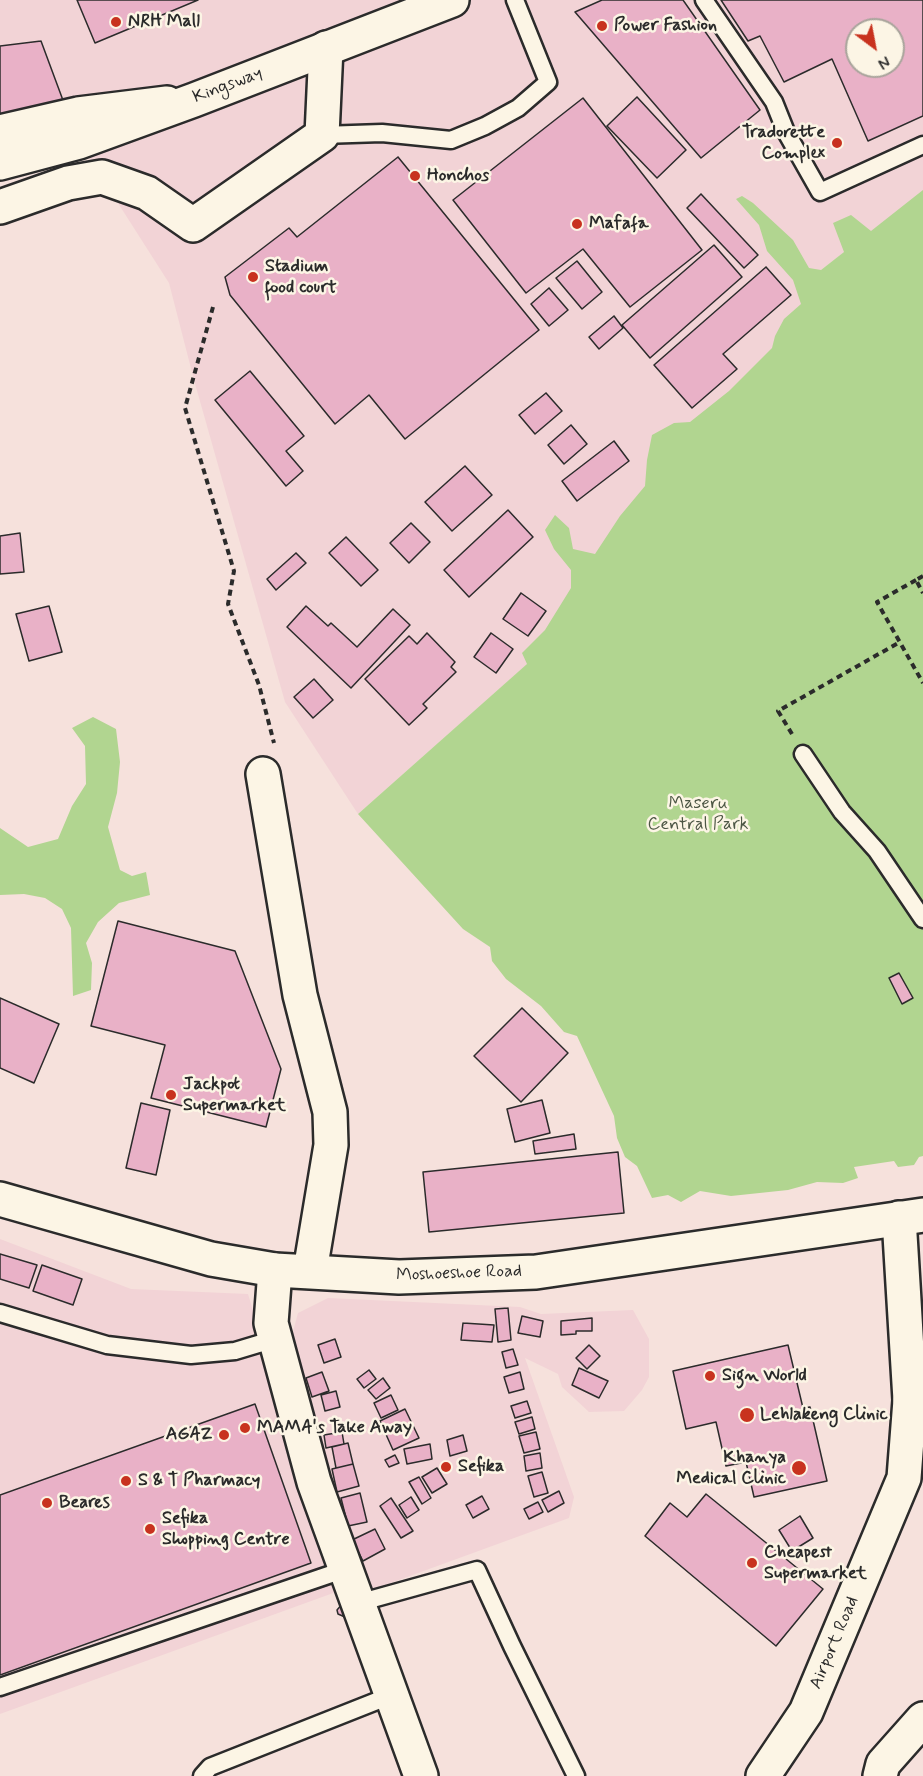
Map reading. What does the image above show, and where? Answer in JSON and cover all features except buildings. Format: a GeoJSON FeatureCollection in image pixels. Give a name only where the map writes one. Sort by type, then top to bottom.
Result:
{"type":"FeatureCollection","features":[{"type":"Feature","properties":{"kind":"main road","name":"Kingsway"},"geometry":{"type":"LineString","coordinates":[[0,163],[79,142],[452,0]]}},
{"type":"Feature","properties":{"kind":"main road"},"geometry":{"type":"LineString","coordinates":[[0,207],[68,183],[102,177],[147,193],[193,225],[322,135],[326,48]]}},
{"type":"Feature","properties":{"kind":"main road"},"geometry":{"type":"LineString","coordinates":[[0,132],[78,114],[194,100]]}},
{"type":"Feature","properties":{"kind":"main road"},"geometry":{"type":"LineString","coordinates":[[263,774],[300,995],[330,1112],[331,1145],[309,1271]]}},
{"type":"Feature","properties":{"kind":"main road","name":"Moshoeshoe Road"},"geometry":{"type":"LineString","coordinates":[[0,1199],[211,1259],[274,1270],[399,1277],[536,1272],[911,1217]]}},
{"type":"Feature","properties":{"kind":"main road","name":"Airport Road"},"geometry":{"type":"LineString","coordinates":[[763,1776],[806,1712],[904,1478],[916,1387],[911,1217]]}},
{"type":"Feature","properties":{"kind":"main road"},"geometry":{"type":"LineString","coordinates":[[274,1270],[270,1323],[314,1482],[421,1776]]}},
{"type":"Feature","properties":{"kind":"main road"},"geometry":{"type":"LineString","coordinates":[[880,1776],[883,1764],[923,1719]]}},
{"type":"Feature","properties":{"kind":"lane"},"geometry":{"type":"LineString","coordinates":[[322,135],[382,133],[452,140],[518,108],[548,82],[515,0]]}},
{"type":"Feature","properties":{"kind":"lane"},"geometry":{"type":"LineString","coordinates":[[704,0],[774,102],[786,132],[820,192],[923,145]]}},
{"type":"Feature","properties":{"kind":"lane"},"geometry":{"type":"LineString","coordinates":[[803,754],[842,812],[877,850],[923,919]]}},
{"type":"Feature","properties":{"kind":"lane"},"geometry":{"type":"LineString","coordinates":[[0,1313],[107,1345],[191,1355],[235,1351],[275,1339]]}},
{"type":"Feature","properties":{"kind":"lane"},"geometry":{"type":"LineString","coordinates":[[0,1687],[346,1569]]}},
{"type":"Feature","properties":{"kind":"lane"},"geometry":{"type":"LineString","coordinates":[[358,1604],[477,1570],[576,1776]]}},
{"type":"Feature","properties":{"kind":"lane"},"geometry":{"type":"LineString","coordinates":[[202,1776],[210,1767],[392,1695]]}},
{"type":"Feature","properties":{"kind":"path"},"geometry":{"type":"LineString","coordinates":[[213,307],[185,408],[234,571],[228,604],[258,685],[275,742],[263,774]]}},
{"type":"Feature","properties":{"kind":"path"},"geometry":{"type":"LineString","coordinates":[[923,576],[877,602],[923,683]]}},
{"type":"Feature","properties":{"kind":"path"},"geometry":{"type":"LineString","coordinates":[[916,580],[923,593]]}},
{"type":"Feature","properties":{"kind":"path"},"geometry":{"type":"LineString","coordinates":[[803,754],[778,711],[900,642]]}},
{"type":"Feature","properties":{"kind":"shaded area"},"geometry":{"type":"Polygon","coordinates":[[[0,0],[923,0],[923,192],[821,270],[782,361],[565,631],[358,814],[285,702],[169,283],[79,142],[0,163],[0,0]]]}},
{"type":"Feature","properties":{"kind":"shaded area"},"geometry":{"type":"Polygon","coordinates":[[[0,1239],[131,1289],[248,1294],[330,1565],[336,1592],[0,1714],[0,1239]]]}},
{"type":"Feature","properties":{"kind":"shaded area","name":"Sefika"},"geometry":{"type":"Polygon","coordinates":[[[328,1298],[520,1307],[541,1314],[633,1310],[649,1339],[649,1377],[642,1390],[624,1411],[589,1412],[562,1387],[558,1374],[525,1358],[574,1497],[569,1518],[366,1592],[291,1339],[298,1313],[328,1298]]]}},
{"type":"Feature","properties":{"kind":"green space","name":"Maseru Central Park"},"geometry":{"type":"Polygon","coordinates":[[[923,190],[923,1156],[919,1157],[914,1165],[898,1167],[894,1161],[854,1167],[858,1178],[843,1183],[817,1182],[788,1190],[731,1196],[700,1191],[681,1202],[668,1195],[652,1198],[637,1166],[625,1157],[617,1138],[614,1116],[577,1036],[564,1032],[541,1006],[506,979],[492,961],[490,947],[463,929],[358,814],[527,664],[522,653],[545,630],[571,588],[571,570],[554,549],[545,530],[555,515],[569,528],[573,549],[595,554],[620,516],[645,486],[652,435],[674,423],[690,422],[729,391],[772,348],[775,336],[784,319],[801,304],[793,280],[767,251],[759,225],[736,199],[742,196],[753,203],[793,240],[809,268],[821,270],[844,252],[833,223],[851,215],[871,231],[923,190]]]}},
{"type":"Feature","properties":{"kind":"green space"},"geometry":{"type":"Polygon","coordinates":[[[93,717],[116,729],[120,762],[117,793],[108,827],[120,870],[132,876],[146,872],[150,895],[119,903],[98,922],[86,943],[92,963],[91,990],[73,996],[71,928],[62,909],[45,898],[24,894],[0,895],[0,828],[28,847],[58,839],[72,806],[86,784],[85,746],[72,728],[93,717]]]}},
{"type":"Feature","properties":{"kind":"place","name":"NRH Mall"},"geometry":{"type":"Point","coordinates":[116,22]}},
{"type":"Feature","properties":{"kind":"place","name":"Power Fashion"},"geometry":{"type":"Point","coordinates":[602,26]}},
{"type":"Feature","properties":{"kind":"place","name":"Tradorette Complex"},"geometry":{"type":"Point","coordinates":[837,143]}},
{"type":"Feature","properties":{"kind":"place","name":"Honchos"},"geometry":{"type":"Point","coordinates":[415,176]}},
{"type":"Feature","properties":{"kind":"place","name":"Mafafa"},"geometry":{"type":"Point","coordinates":[577,224]}},
{"type":"Feature","properties":{"kind":"place","name":"Stadium food court"},"geometry":{"type":"Point","coordinates":[253,277]}},
{"type":"Feature","properties":{"kind":"place","name":"Jackpot Supermarket"},"geometry":{"type":"Point","coordinates":[171,1095]}},
{"type":"Feature","properties":{"kind":"place","name":"Sign World"},"geometry":{"type":"Point","coordinates":[710,1376]}},
{"type":"Feature","properties":{"kind":"place","name":"Lehlakeng Clinic"},"geometry":{"type":"Point","coordinates":[747,1415]}},
{"type":"Feature","properties":{"kind":"place","name":"MAMA's Take Away"},"geometry":{"type":"Point","coordinates":[245,1428]}},
{"type":"Feature","properties":{"kind":"place","name":"AGAZ"},"geometry":{"type":"Point","coordinates":[224,1435]}},
{"type":"Feature","properties":{"kind":"place","name":"Sefika"},"geometry":{"type":"Point","coordinates":[446,1467]}},
{"type":"Feature","properties":{"kind":"place","name":"Khanya Medical Clinic"},"geometry":{"type":"Point","coordinates":[799,1468]}},
{"type":"Feature","properties":{"kind":"place","name":"S & T Pharmacy"},"geometry":{"type":"Point","coordinates":[126,1481]}},
{"type":"Feature","properties":{"kind":"place","name":"Beares"},"geometry":{"type":"Point","coordinates":[47,1503]}},
{"type":"Feature","properties":{"kind":"place","name":"Sefika Shopping Centre"},"geometry":{"type":"Point","coordinates":[150,1529]}},
{"type":"Feature","properties":{"kind":"place","name":"Cheapest Supermarket"},"geometry":{"type":"Point","coordinates":[752,1563]}}]}
